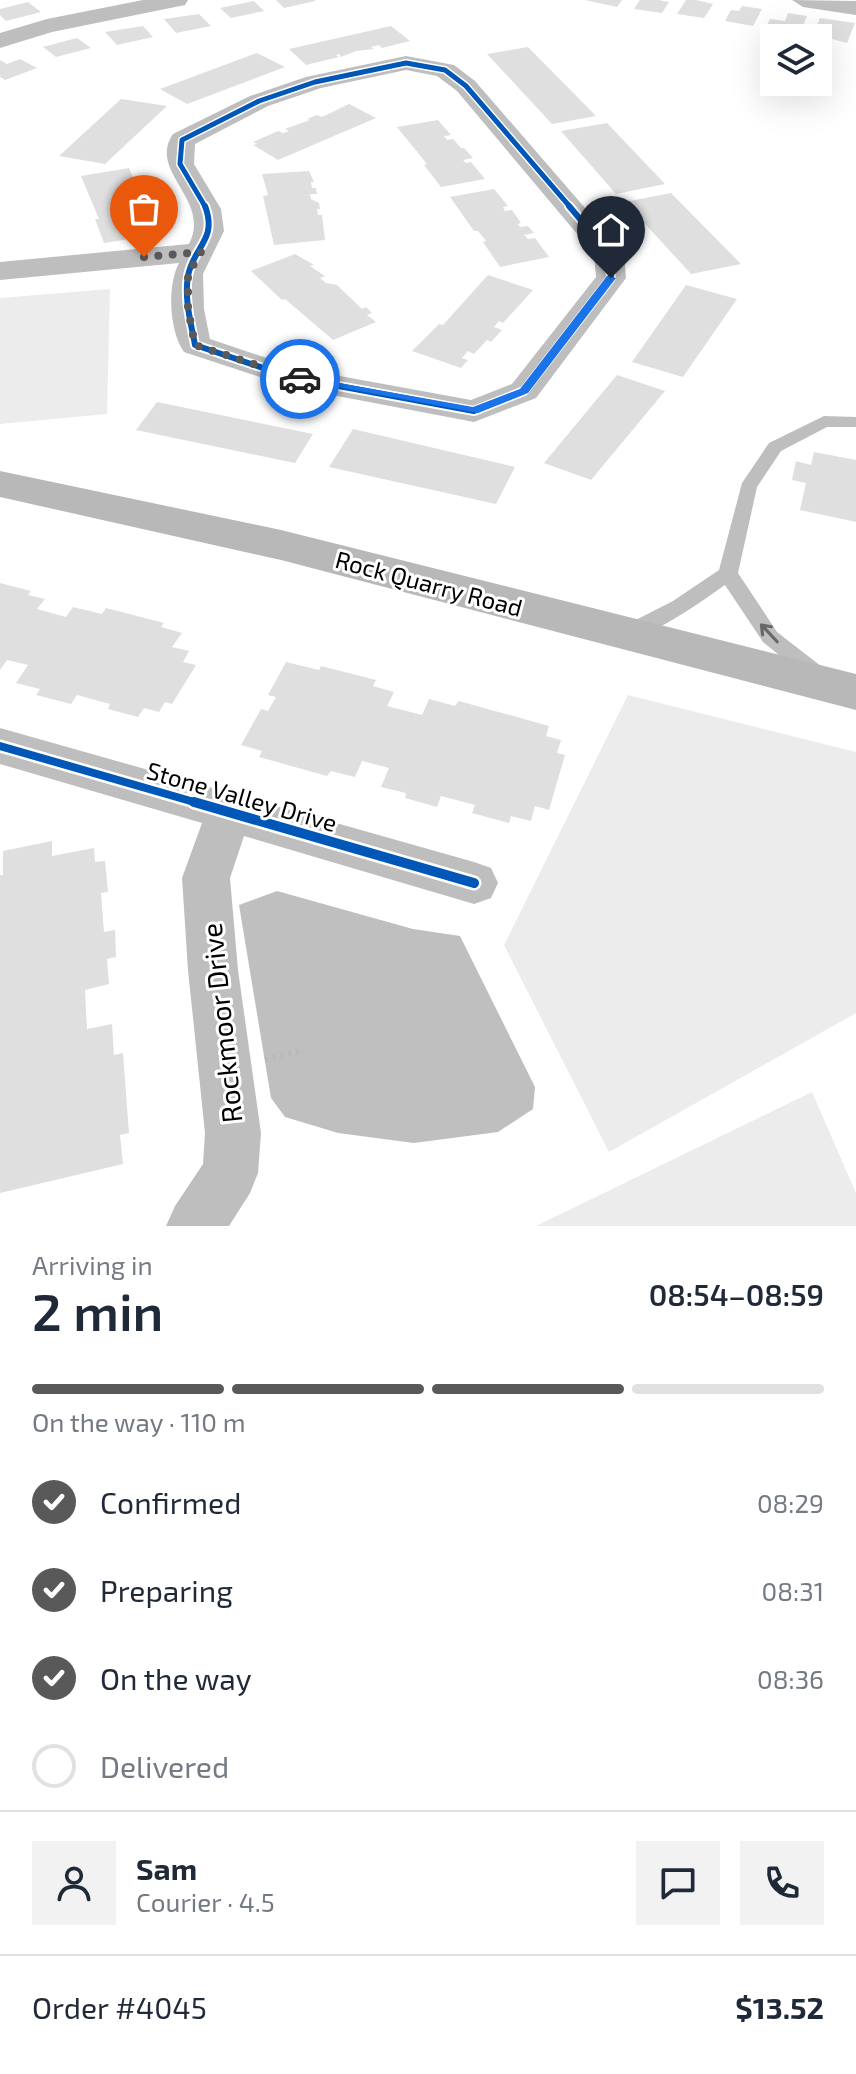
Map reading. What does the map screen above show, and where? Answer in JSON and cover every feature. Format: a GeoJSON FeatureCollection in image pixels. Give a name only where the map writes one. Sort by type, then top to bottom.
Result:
{"type":"FeatureCollection","features":[{"type":"Feature","properties":{"kind":"main road","name":"Rock Quarry Road"},"geometry":{"type":"LineString","coordinates":[[0,484],[281,545],[842,688]]}},
{"type":"Feature","properties":{"kind":"street"},"geometry":{"type":"LineString","coordinates":[[0,41],[47,26],[177,0]]}},
{"type":"Feature","properties":{"kind":"street"},"geometry":{"type":"LineString","coordinates":[[803,0],[856,8]]}},
{"type":"Feature","properties":{"kind":"street"},"geometry":{"type":"LineString","coordinates":[[406,63],[445,70],[466,86],[609,253],[611,278],[524,391],[474,411],[290,377],[195,345],[188,309],[188,274],[201,252],[210,231],[207,209],[180,164],[182,140],[259,101],[315,82],[406,63]]}},
{"type":"Feature","properties":{"kind":"street"},"geometry":{"type":"LineString","coordinates":[[0,271],[201,252]]}},
{"type":"Feature","properties":{"kind":"street","name":"Stone Valley Drive"},"geometry":{"type":"LineString","coordinates":[[0,746],[474,883]]}},
{"type":"Feature","properties":{"kind":"street","name":"Rockmoor Drive"},"geometry":{"type":"LineString","coordinates":[[195,1226],[230,1173],[233,1133],[213,970],[206,878],[228,813]]}},
{"type":"Feature","properties":{"kind":"lane"},"geometry":{"type":"LineString","coordinates":[[625,634],[680,606],[728,574],[748,487],[775,447],[824,421],[856,422]]}},
{"type":"Feature","properties":{"kind":"lane"},"geometry":{"type":"LineString","coordinates":[[728,574],[770,637],[842,688]]}},
{"type":"Feature","properties":{"kind":"shaded area"},"geometry":{"type":"Polygon","coordinates":[[[110,289],[107,414],[0,424],[0,298],[110,289]]]}},
{"type":"Feature","properties":{"kind":"shaded area"},"geometry":{"type":"Polygon","coordinates":[[[628,695],[856,752],[856,1013],[609,1152],[504,945],[628,695]]]}},
{"type":"Feature","properties":{"kind":"shaded area"},"geometry":{"type":"Polygon","coordinates":[[[277,891],[413,929],[460,936],[535,1087],[533,1109],[498,1132],[414,1143],[338,1133],[285,1117],[271,1098],[239,905],[277,891]]]}},
{"type":"Feature","properties":{"kind":"shaded area"},"geometry":{"type":"Polygon","coordinates":[[[812,1092],[856,1193],[856,1226],[536,1226],[812,1092]]]}},
{"type":"Feature","properties":{"kind":"building"},"geometry":{"type":"Polygon","coordinates":[[[276,0],[315,0],[315,1],[284,8],[276,0]]]}},
{"type":"Feature","properties":{"kind":"building"},"geometry":{"type":"Polygon","coordinates":[[[585,0],[622,0],[617,7],[585,0]]]}},
{"type":"Feature","properties":{"kind":"building"},"geometry":{"type":"Polygon","coordinates":[[[640,0],[669,2],[662,13],[634,9],[640,0]]]}},
{"type":"Feature","properties":{"kind":"building"},"geometry":{"type":"Polygon","coordinates":[[[686,0],[713,4],[704,18],[677,14],[686,0]]]}},
{"type":"Feature","properties":{"kind":"building"},"geometry":{"type":"Polygon","coordinates":[[[254,1],[264,11],[231,18],[220,8],[254,1]]]}},
{"type":"Feature","properties":{"kind":"building"},"geometry":{"type":"Polygon","coordinates":[[[28,2],[41,12],[6,21],[0,15],[0,9],[28,2]]]}},
{"type":"Feature","properties":{"kind":"building"},"geometry":{"type":"Polygon","coordinates":[[[742,6],[762,9],[753,26],[725,21],[731,10],[739,11],[742,6]]]}},
{"type":"Feature","properties":{"kind":"building"},"geometry":{"type":"Polygon","coordinates":[[[788,13],[807,16],[804,24],[768,24],[770,19],[785,21],[788,13]]]}},
{"type":"Feature","properties":{"kind":"building"},"geometry":{"type":"Polygon","coordinates":[[[199,14],[211,26],[176,33],[164,19],[199,14]]]}},
{"type":"Feature","properties":{"kind":"building"},"geometry":{"type":"Polygon","coordinates":[[[820,18],[855,23],[847,43],[832,39],[832,24],[817,24],[820,18]]]}},
{"type":"Feature","properties":{"kind":"building"},"geometry":{"type":"Polygon","coordinates":[[[143,26],[153,37],[117,45],[105,32],[143,26]]]}},
{"type":"Feature","properties":{"kind":"building"},"geometry":{"type":"Polygon","coordinates":[[[391,26],[410,41],[382,48],[379,45],[341,57],[339,54],[336,55],[339,57],[306,65],[289,49],[391,26]]]}},
{"type":"Feature","properties":{"kind":"building"},"geometry":{"type":"Polygon","coordinates":[[[77,38],[91,48],[56,57],[43,47],[77,38]]]}},
{"type":"Feature","properties":{"kind":"building"},"geometry":{"type":"Polygon","coordinates":[[[528,47],[596,116],[552,124],[487,54],[528,47]]]}},
{"type":"Feature","properties":{"kind":"building"},"geometry":{"type":"Polygon","coordinates":[[[257,53],[285,67],[187,104],[160,89],[257,53]]]}},
{"type":"Feature","properties":{"kind":"building"},"geometry":{"type":"Polygon","coordinates":[[[20,59],[37,68],[5,80],[0,77],[0,60],[7,64],[20,59]]]}},
{"type":"Feature","properties":{"kind":"building"},"geometry":{"type":"Polygon","coordinates":[[[121,99],[167,106],[105,164],[59,156],[121,99]]]}},
{"type":"Feature","properties":{"kind":"building"},"geometry":{"type":"Polygon","coordinates":[[[349,104],[376,118],[278,160],[253,145],[257,144],[253,142],[278,131],[289,131],[285,129],[349,104]]]}},
{"type":"Feature","properties":{"kind":"building"},"geometry":{"type":"Polygon","coordinates":[[[438,120],[451,135],[444,136],[447,140],[453,139],[464,148],[473,158],[463,160],[471,162],[485,179],[441,187],[397,127],[438,120]]]}},
{"type":"Feature","properties":{"kind":"building"},"geometry":{"type":"Polygon","coordinates":[[[607,123],[665,184],[616,194],[561,131],[607,123]]]}},
{"type":"Feature","properties":{"kind":"building"},"geometry":{"type":"Polygon","coordinates":[[[129,168],[140,195],[133,197],[135,201],[145,200],[150,211],[146,211],[151,222],[143,223],[145,228],[153,226],[156,235],[104,243],[95,219],[99,219],[81,176],[129,168]]]}},
{"type":"Feature","properties":{"kind":"building"},"geometry":{"type":"Polygon","coordinates":[[[309,171],[314,182],[311,182],[312,188],[316,188],[317,194],[310,194],[311,199],[319,203],[320,209],[317,209],[318,215],[322,215],[325,240],[274,245],[263,196],[268,195],[262,174],[309,171]]]}},
{"type":"Feature","properties":{"kind":"building"},"geometry":{"type":"Polygon","coordinates":[[[494,189],[508,206],[503,207],[505,211],[512,210],[521,223],[518,224],[520,227],[528,226],[534,233],[524,235],[528,239],[535,238],[549,257],[500,267],[483,242],[486,241],[478,231],[474,231],[450,197],[494,189]]]}},
{"type":"Feature","properties":{"kind":"building"},"geometry":{"type":"Polygon","coordinates":[[[671,193],[741,264],[691,274],[625,202],[671,193]]]}},
{"type":"Feature","properties":{"kind":"building"},"geometry":{"type":"Polygon","coordinates":[[[295,254],[314,265],[310,266],[325,276],[320,278],[326,283],[337,285],[362,309],[366,307],[372,313],[367,315],[376,322],[333,340],[251,271],[295,254]]]}},
{"type":"Feature","properties":{"kind":"building"},"geometry":{"type":"Polygon","coordinates":[[[488,275],[533,290],[503,323],[499,321],[494,327],[502,330],[491,342],[487,340],[474,354],[468,351],[462,358],[468,360],[461,368],[412,351],[439,324],[443,325],[488,275]]]}},
{"type":"Feature","properties":{"kind":"building"},"geometry":{"type":"Polygon","coordinates":[[[686,285],[737,299],[683,377],[632,362],[686,285]]]}},
{"type":"Feature","properties":{"kind":"building"},"geometry":{"type":"Polygon","coordinates":[[[617,375],[665,391],[591,480],[544,463],[617,375]]]}},
{"type":"Feature","properties":{"kind":"building"},"geometry":{"type":"Polygon","coordinates":[[[157,402],[313,434],[295,463],[136,430],[157,402]]]}},
{"type":"Feature","properties":{"kind":"building"},"geometry":{"type":"Polygon","coordinates":[[[353,429],[515,467],[496,504],[329,467],[353,429]]]}},
{"type":"Feature","properties":{"kind":"building"},"geometry":{"type":"Polygon","coordinates":[[[814,452],[856,460],[856,522],[800,510],[806,483],[792,480],[796,461],[811,465],[814,452]]]}},
{"type":"Feature","properties":{"kind":"building"},"geometry":{"type":"Polygon","coordinates":[[[0,583],[31,591],[28,595],[45,599],[37,609],[66,617],[73,607],[102,614],[106,608],[164,623],[161,627],[182,633],[172,647],[189,651],[183,662],[196,665],[172,704],[165,702],[159,712],[144,708],[138,717],[108,709],[110,704],[77,695],[71,704],[36,695],[40,689],[16,683],[28,665],[7,660],[0,670],[0,583]]]}},
{"type":"Feature","properties":{"kind":"building"},"geometry":{"type":"Polygon","coordinates":[[[286,662],[319,670],[321,666],[376,680],[373,686],[394,692],[387,706],[422,715],[429,699],[455,706],[459,701],[549,726],[546,736],[561,740],[557,753],[565,755],[549,810],[535,806],[531,821],[511,816],[509,823],[472,813],[475,805],[441,796],[437,807],[405,798],[406,793],[381,787],[389,768],[362,761],[355,777],[331,771],[327,776],[259,757],[262,751],[241,745],[261,709],[268,711],[276,697],[268,695],[286,662]]]}},
{"type":"Feature","properties":{"kind":"building"},"geometry":{"type":"Polygon","coordinates":[[[52,841],[52,856],[94,848],[95,862],[105,861],[108,892],[101,893],[104,932],[115,930],[116,957],[107,959],[109,984],[85,990],[87,1029],[112,1024],[114,1055],[123,1053],[129,1133],[120,1135],[123,1164],[0,1193],[0,875],[3,875],[3,851],[52,841]]]}},
{"type":"Feature","properties":{"kind":"cycle path"},"geometry":{"type":"LineString","coordinates":[[406,63],[445,70],[466,86],[609,253],[611,278],[524,391],[474,411],[290,377],[195,345],[188,309],[188,274],[210,231],[207,209],[180,164],[182,140],[259,101],[315,82],[406,63]]}},
{"type":"Feature","properties":{"kind":"cycle path"},"geometry":{"type":"LineString","coordinates":[[0,746],[474,883]]}},
{"type":"Feature","properties":{"kind":"way so far"},"geometry":{"type":"LineString","coordinates":[[144,257],[201,252],[188,274],[188,309],[195,345],[300,379]]}},
{"type":"Feature","properties":{"kind":"route"},"geometry":{"type":"LineString","coordinates":[[300,379],[474,411],[524,391],[611,278]]}}]}
